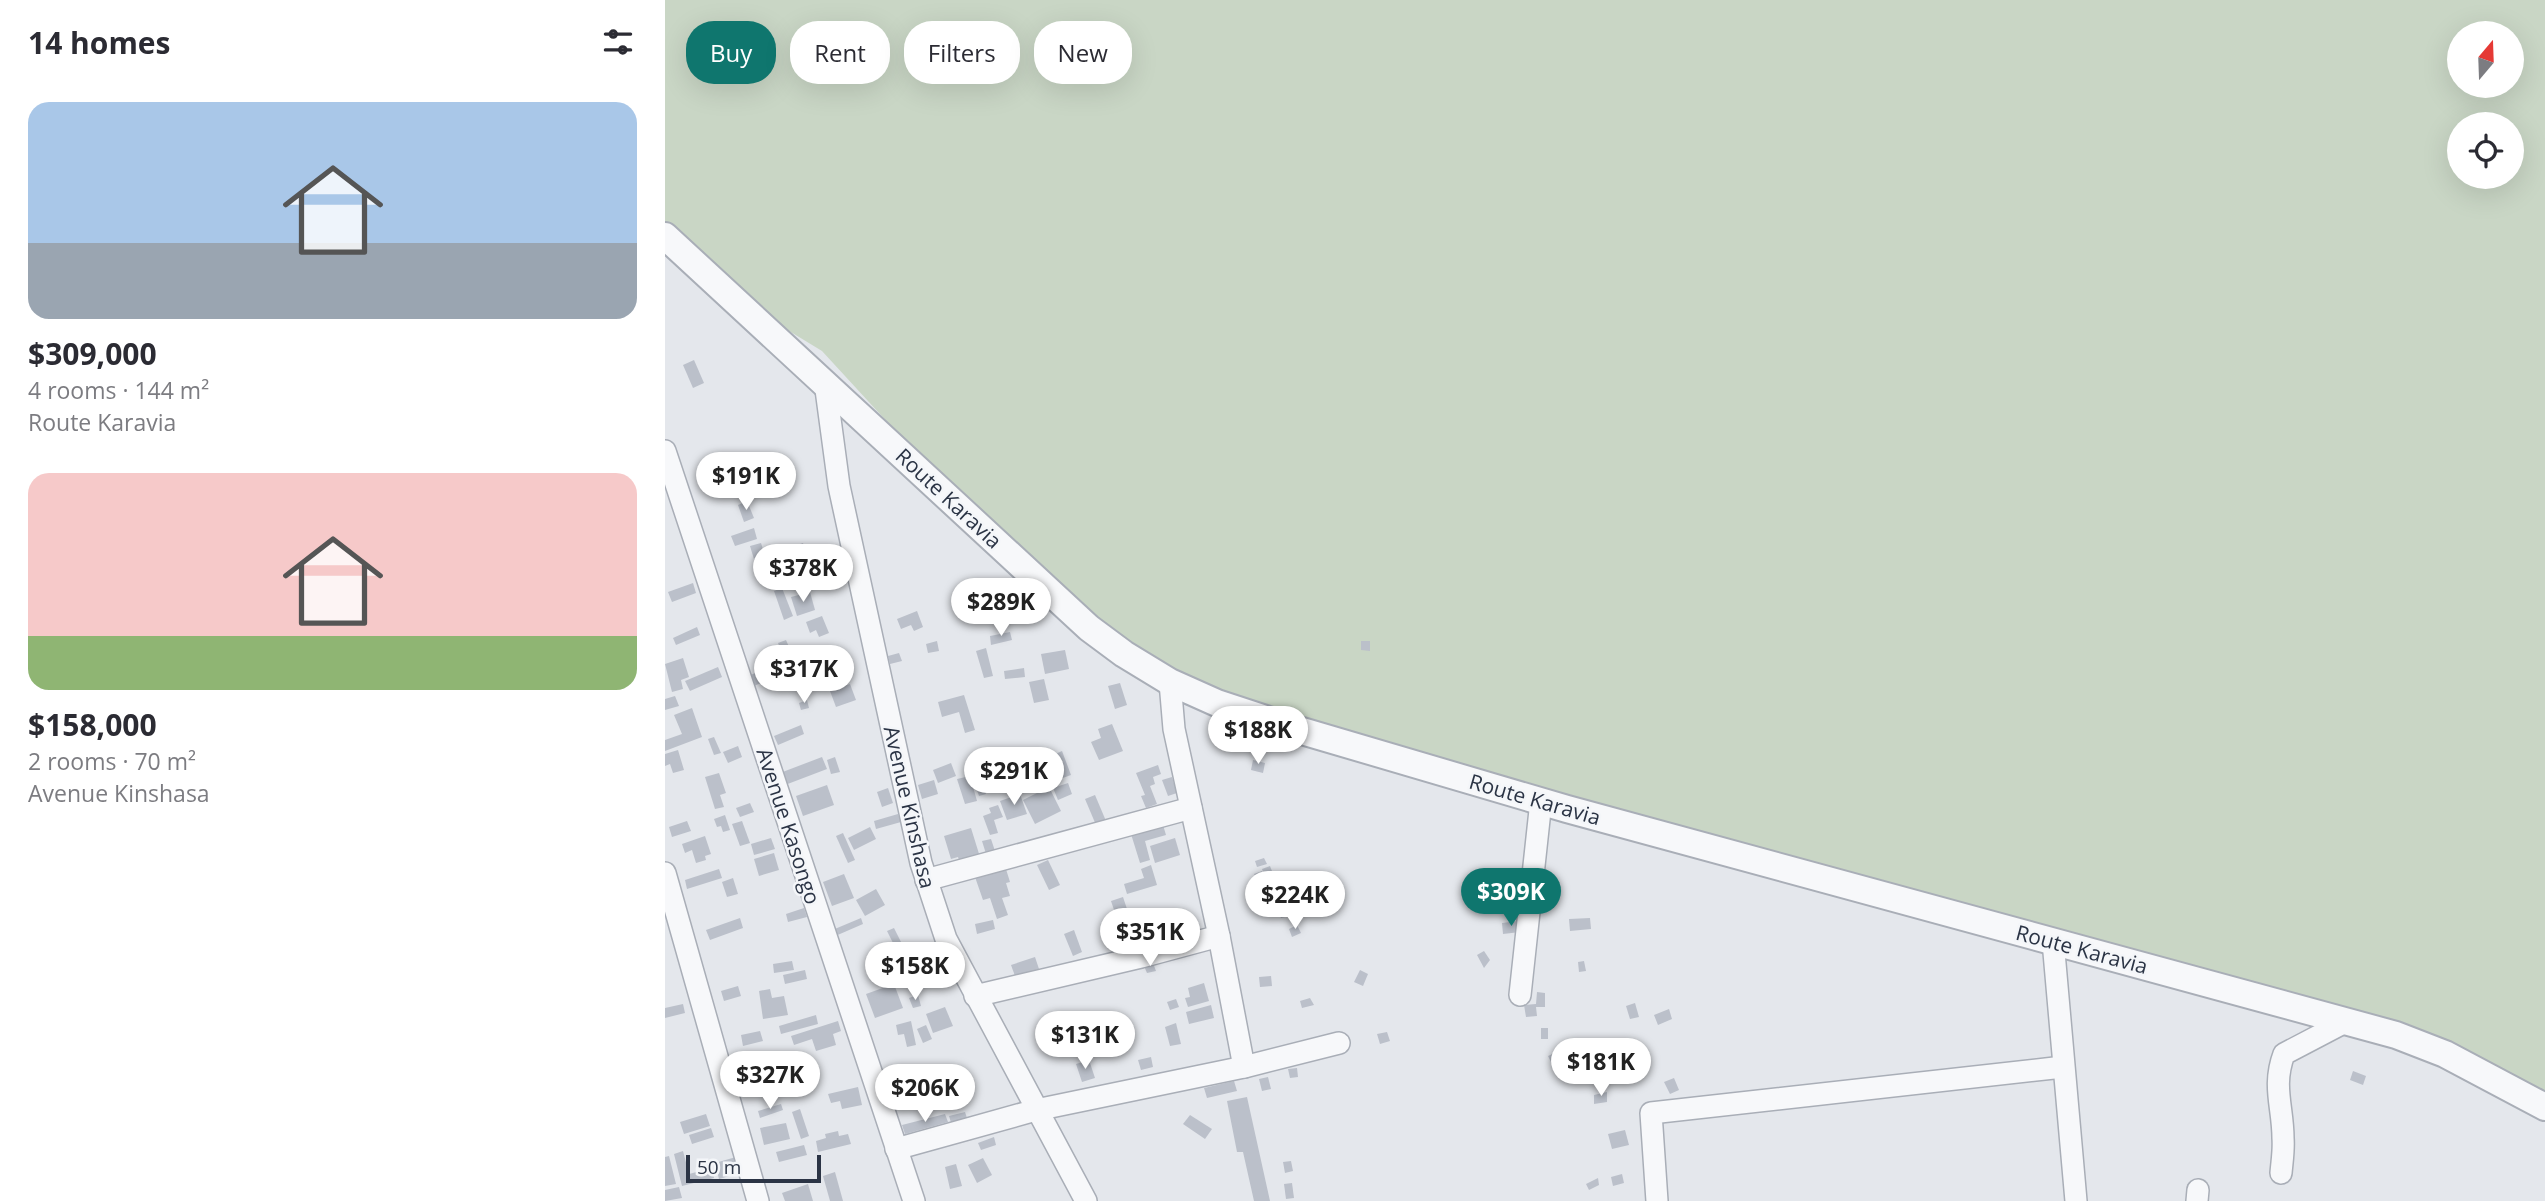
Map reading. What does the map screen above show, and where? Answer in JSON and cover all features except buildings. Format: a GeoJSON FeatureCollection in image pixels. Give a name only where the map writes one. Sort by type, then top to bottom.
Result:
{"type":"FeatureCollection","features":[{"type":"Feature","properties":{"kind":"street","name":"Route Karavia"},"geometry":{"type":"LineString","coordinates":[[665,236],[1089,628],[1124,654],[1170,682],[1217,704],[1541,801],[2396,1035],[2445,1054],[2545,1107]]}},
{"type":"Feature","properties":{"kind":"street","name":"Avenue Kinshasa"},"geometry":{"type":"LineString","coordinates":[[825,382],[839,486],[926,880],[946,939],[1086,1201]]}},
{"type":"Feature","properties":{"kind":"street","name":"Avenue Kasongo"},"geometry":{"type":"LineString","coordinates":[[665,451],[913,1201]]}},
{"type":"Feature","properties":{"kind":"street"},"geometry":{"type":"LineString","coordinates":[[1170,682],[1174,729],[1244,1067]]}},
{"type":"Feature","properties":{"kind":"street"},"geometry":{"type":"LineString","coordinates":[[1521,995],[1541,801]]}},
{"type":"Feature","properties":{"kind":"street"},"geometry":{"type":"LineString","coordinates":[[926,880],[1191,808]]}},
{"type":"Feature","properties":{"kind":"street"},"geometry":{"type":"LineString","coordinates":[[665,873],[758,1201]]}},
{"type":"Feature","properties":{"kind":"street"},"geometry":{"type":"LineString","coordinates":[[975,996],[1219,936]]}},
{"type":"Feature","properties":{"kind":"street"},"geometry":{"type":"LineString","coordinates":[[2053,941],[2076,1201]]}},
{"type":"Feature","properties":{"kind":"street"},"geometry":{"type":"LineString","coordinates":[[2281,1172],[2283,1138],[2277,1095],[2278,1070],[2284,1054],[2347,1021]]}},
{"type":"Feature","properties":{"kind":"street"},"geometry":{"type":"LineString","coordinates":[[896,1149],[1036,1110],[1244,1067],[1339,1043]]}},
{"type":"Feature","properties":{"kind":"street"},"geometry":{"type":"LineString","coordinates":[[1657,1201],[1651,1114],[2063,1068]]}},
{"type":"Feature","properties":{"kind":"green space"},"geometry":{"type":"Polygon","coordinates":[[[665,0],[2545,0],[2545,1097],[2533,1089],[1626,818],[1198,686],[1110,633],[902,438],[822,351],[776,323],[665,224],[665,0]]]}}]}
